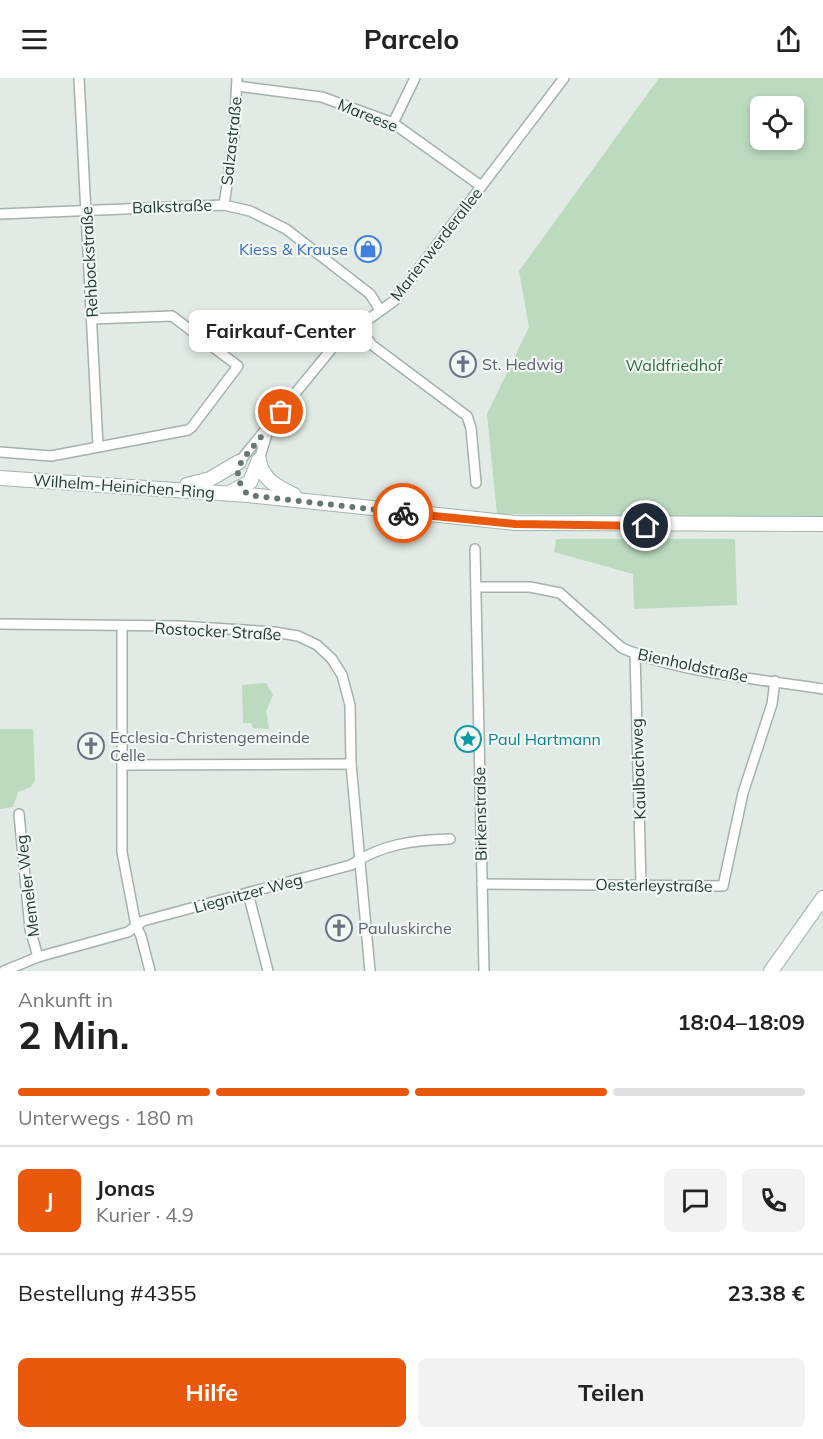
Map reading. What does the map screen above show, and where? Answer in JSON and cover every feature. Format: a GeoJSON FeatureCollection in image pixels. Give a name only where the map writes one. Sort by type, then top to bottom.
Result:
{"type":"FeatureCollection","features":[{"type":"Feature","properties":{"kind":"main road"},"geometry":{"type":"LineString","coordinates":[[246,491],[259,460]]}},
{"type":"Feature","properties":{"kind":"main road"},"geometry":{"type":"LineString","coordinates":[[259,460],[260,470],[270,483],[304,500]]}},
{"type":"Feature","properties":{"kind":"main road"},"geometry":{"type":"LineString","coordinates":[[239,462],[238,474],[246,491]]}},
{"type":"Feature","properties":{"kind":"main road"},"geometry":{"type":"LineString","coordinates":[[170,488],[210,479],[239,462]]}},
{"type":"Feature","properties":{"kind":"main road","name":"Wilhelm-Heinichen-Ring"},"geometry":{"type":"LineString","coordinates":[[0,478],[229,493],[246,491],[304,500],[515,524],[823,524]]}},
{"type":"Feature","properties":{"kind":"main road"},"geometry":{"type":"LineString","coordinates":[[771,971],[823,898]]}},
{"type":"Feature","properties":{"kind":"street","name":"Rehbockstraße"},"geometry":{"type":"LineString","coordinates":[[79,78],[98,446]]}},
{"type":"Feature","properties":{"kind":"street"},"geometry":{"type":"LineString","coordinates":[[393,123],[415,78]]}},
{"type":"Feature","properties":{"kind":"street","name":"Marienwerderallee"},"geometry":{"type":"LineString","coordinates":[[239,462],[338,341],[357,325],[394,301],[564,78]]}},
{"type":"Feature","properties":{"kind":"street","name":"Mareese"},"geometry":{"type":"LineString","coordinates":[[237,82],[322,98],[393,123],[481,186]]}},
{"type":"Feature","properties":{"kind":"street","name":"Salzastraße"},"geometry":{"type":"LineString","coordinates":[[224,205],[234,136],[237,82]]}},
{"type":"Feature","properties":{"kind":"street","name":"Balkstraße"},"geometry":{"type":"LineString","coordinates":[[0,214],[224,205],[250,211],[286,229],[370,294],[381,310]]}},
{"type":"Feature","properties":{"kind":"street"},"geometry":{"type":"LineString","coordinates":[[0,452],[51,456],[192,427],[238,366],[172,316],[92,320]]}},
{"type":"Feature","properties":{"kind":"street"},"geometry":{"type":"LineString","coordinates":[[357,325],[372,345],[467,416],[471,428],[476,483]]}},
{"type":"Feature","properties":{"kind":"street","name":"Marienwerderallee"},"geometry":{"type":"LineString","coordinates":[[259,460],[272,424]]}},
{"type":"Feature","properties":{"kind":"street","name":"Birkenstraße"},"geometry":{"type":"LineString","coordinates":[[475,549],[484,971]]}},
{"type":"Feature","properties":{"kind":"street","name":"Bienholdstraße"},"geometry":{"type":"LineString","coordinates":[[476,587],[530,587],[560,593],[622,648],[634,653],[701,669],[823,689]]}},
{"type":"Feature","properties":{"kind":"street","name":"Rostocker Straße"},"geometry":{"type":"LineString","coordinates":[[0,624],[274,632],[298,636],[317,645],[332,659],[342,675],[350,705],[351,764],[370,971]]}},
{"type":"Feature","properties":{"kind":"street"},"geometry":{"type":"LineString","coordinates":[[122,626],[122,852],[136,926],[150,971]]}},
{"type":"Feature","properties":{"kind":"street","name":"Kaulbachweg"},"geometry":{"type":"LineString","coordinates":[[634,653],[641,884]]}},
{"type":"Feature","properties":{"kind":"street","name":"Oesterleystraße"},"geometry":{"type":"LineString","coordinates":[[482,884],[723,886],[743,793],[772,704],[776,681]]}},
{"type":"Feature","properties":{"kind":"street"},"geometry":{"type":"LineString","coordinates":[[123,765],[351,764]]}},
{"type":"Feature","properties":{"kind":"street","name":"Memeler Weg"},"geometry":{"type":"LineString","coordinates":[[19,814],[30,929],[38,957]]}},
{"type":"Feature","properties":{"kind":"street"},"geometry":{"type":"LineString","coordinates":[[360,859],[371,852],[418,840],[450,839]]}},
{"type":"Feature","properties":{"kind":"street","name":"Liegnitzer Weg"},"geometry":{"type":"LineString","coordinates":[[4,971],[38,957],[128,932],[143,921],[351,865],[360,859]]}},
{"type":"Feature","properties":{"kind":"street"},"geometry":{"type":"LineString","coordinates":[[248,893],[268,971]]}},
{"type":"Feature","properties":{"kind":"green space","name":"Waldfriedhof"},"geometry":{"type":"Polygon","coordinates":[[[659,78],[823,78],[823,517],[497,514],[487,414],[529,327],[519,271],[659,78]]]}},
{"type":"Feature","properties":{"kind":"green space"},"geometry":{"type":"Polygon","coordinates":[[[556,539],[735,539],[737,605],[634,609],[633,574],[554,552],[556,539]]]}},
{"type":"Feature","properties":{"kind":"green space"},"geometry":{"type":"Polygon","coordinates":[[[266,683],[273,695],[266,711],[269,729],[253,728],[251,723],[243,723],[242,685],[266,683]]]}},
{"type":"Feature","properties":{"kind":"green space"},"geometry":{"type":"Polygon","coordinates":[[[0,729],[33,729],[35,780],[31,787],[18,792],[13,807],[0,809],[0,729]]]}},
{"type":"Feature","properties":{"kind":"way so far"},"geometry":{"type":"LineString","coordinates":[[281,412],[239,462],[240,485],[248,495],[403,513]]}},
{"type":"Feature","properties":{"kind":"place","name":"Kiess & Krause"},"geometry":{"type":"Point","coordinates":[368,249]}},
{"type":"Feature","properties":{"kind":"place","name":"St. Hedwig"},"geometry":{"type":"Point","coordinates":[463,364]}},
{"type":"Feature","properties":{"kind":"place","name":"Fairkauf-Center"},"geometry":{"type":"Point","coordinates":[281,412]}},
{"type":"Feature","properties":{"kind":"place","name":"Paul Hartmann"},"geometry":{"type":"Point","coordinates":[468,739]}},
{"type":"Feature","properties":{"kind":"place","name":"Ecclesia-Christengemeinde Celle"},"geometry":{"type":"Point","coordinates":[91,746]}},
{"type":"Feature","properties":{"kind":"place","name":"Pauluskirche"},"geometry":{"type":"Point","coordinates":[339,928]}},
{"type":"Feature","properties":{"kind":"route"},"geometry":{"type":"LineString","coordinates":[[403,513],[515,524],[646,526]]}}]}
